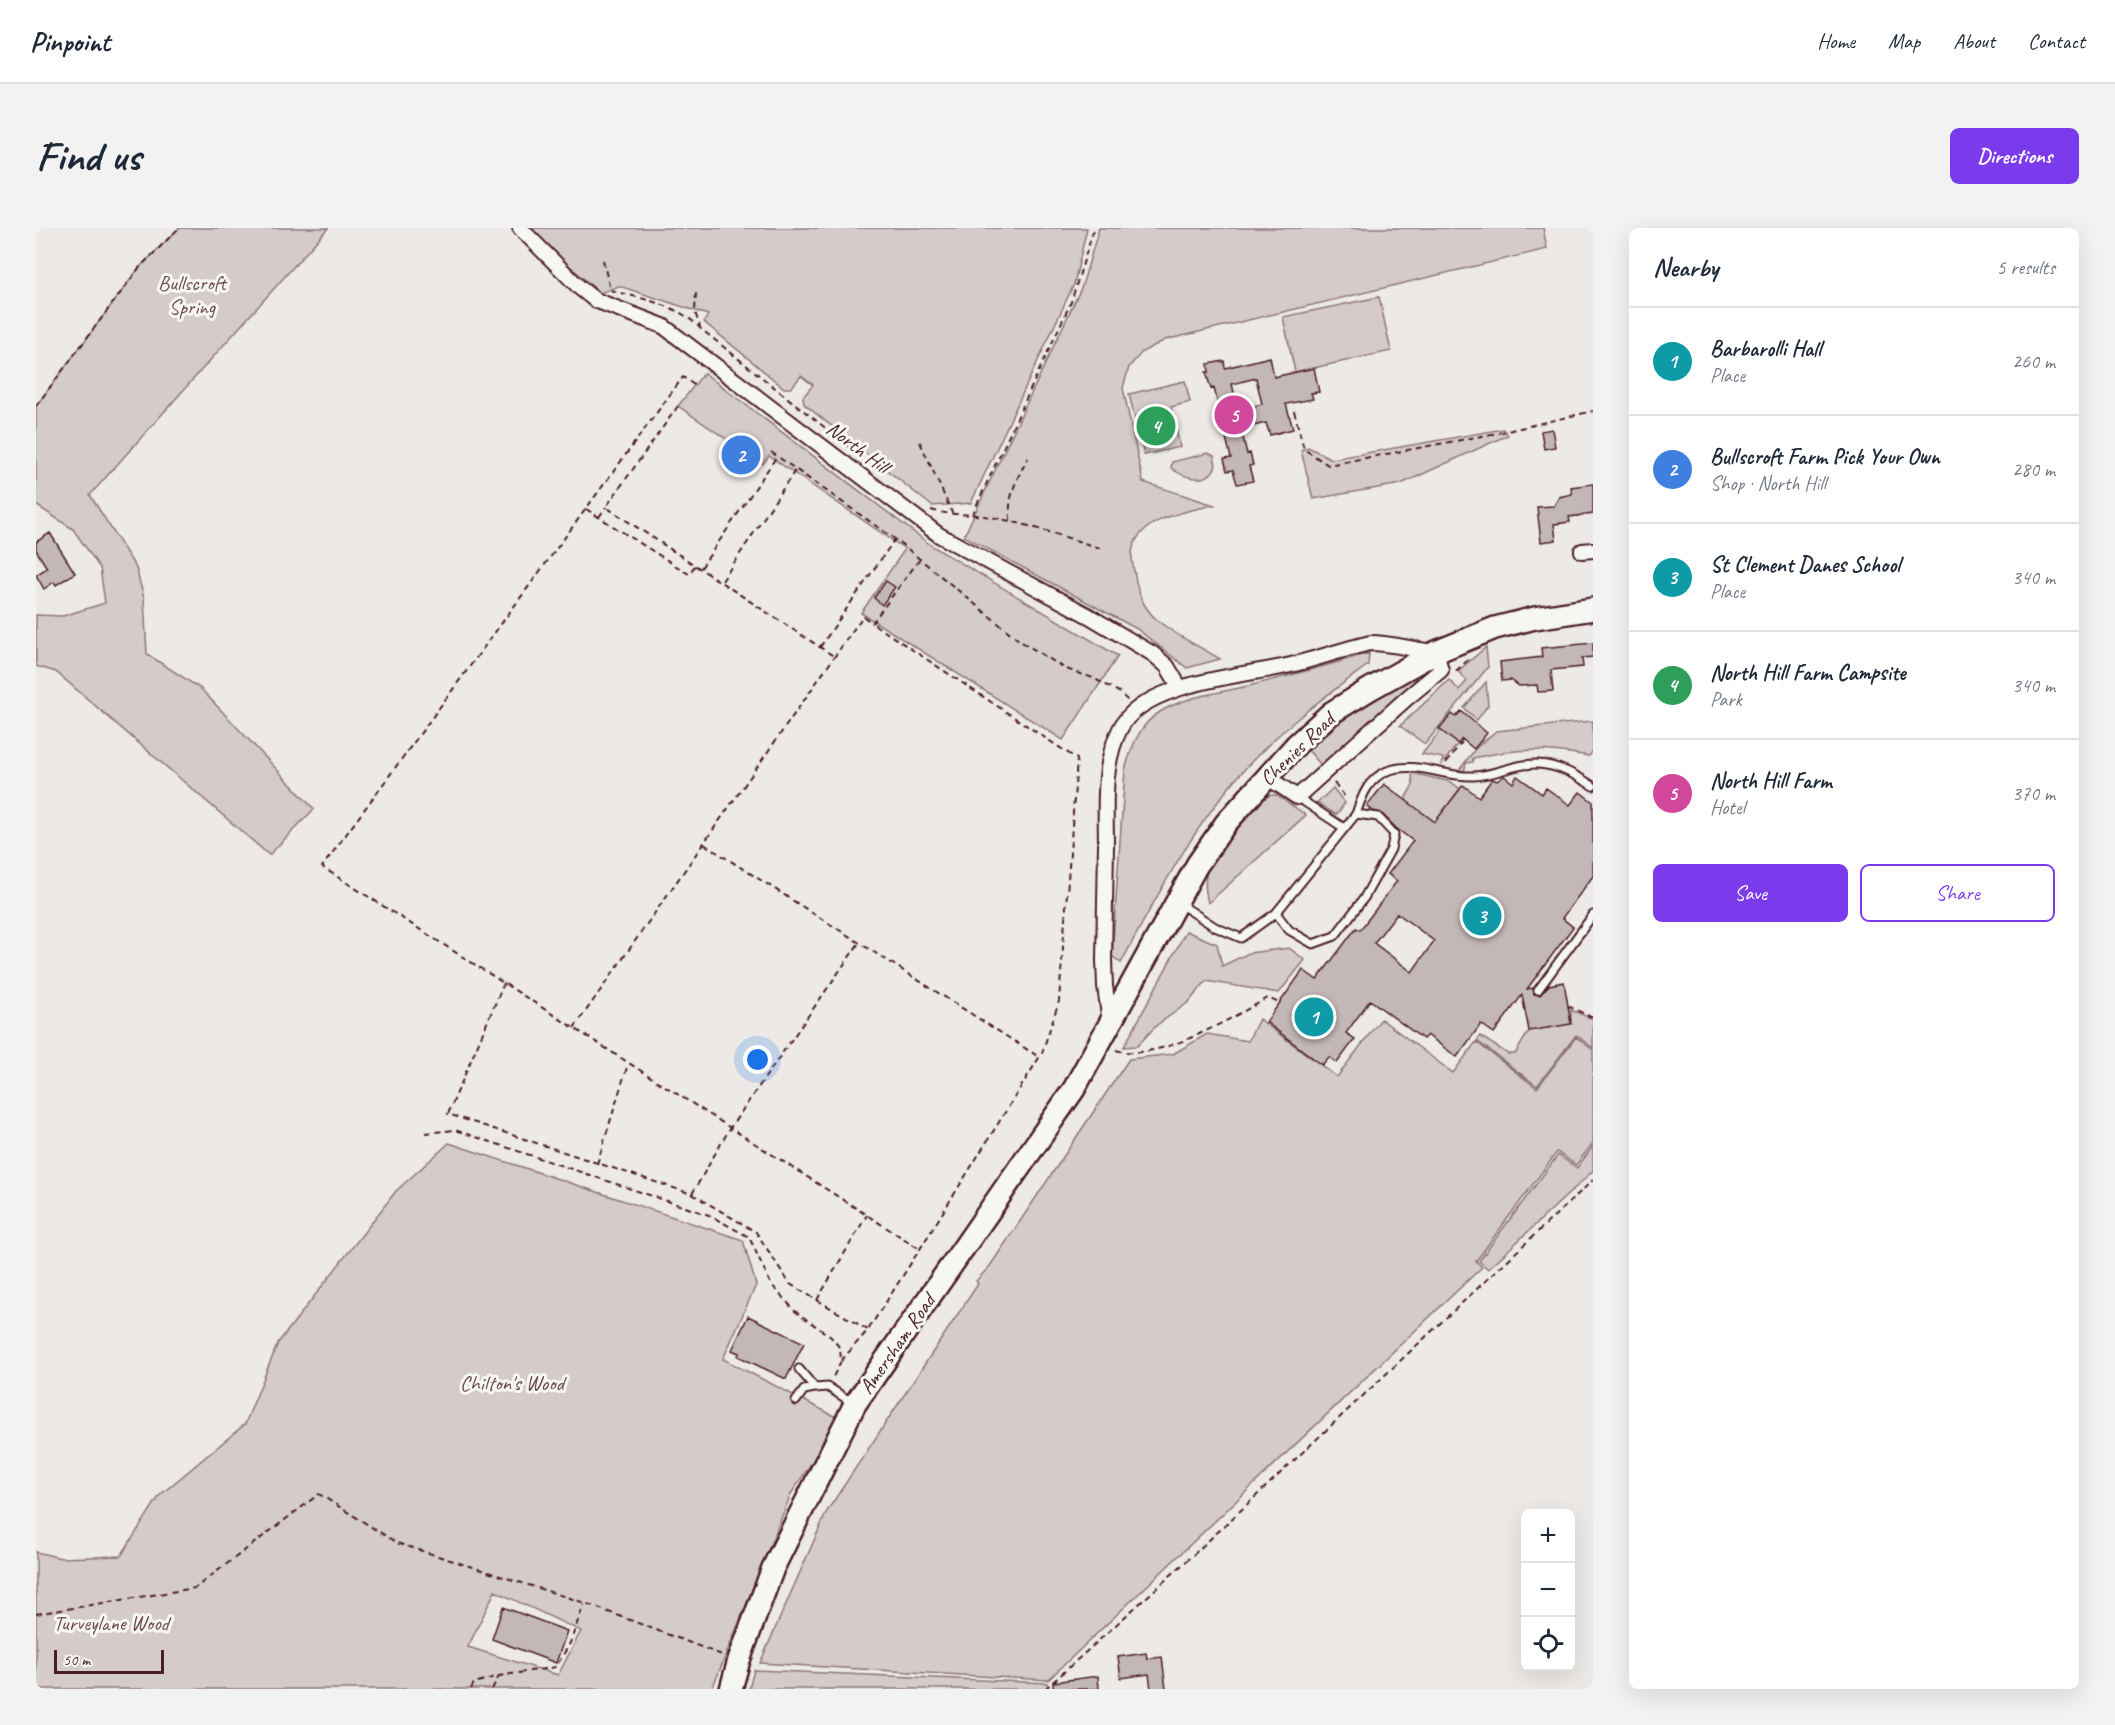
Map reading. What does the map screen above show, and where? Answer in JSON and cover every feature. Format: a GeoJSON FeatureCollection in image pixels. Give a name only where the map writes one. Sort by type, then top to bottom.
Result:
{"type":"FeatureCollection","features":[{"type":"Feature","properties":{"kind":"main road","name":"Chenies Road"},"geometry":{"type":"LineString","coordinates":[[1110,1023],[1197,865],[1226,823],[1297,744],[1331,713],[1436,652],[1495,628],[1534,618],[1593,609]]}},
{"type":"Feature","properties":{"kind":"main road","name":"Amersham Road"},"geometry":{"type":"LineString","coordinates":[[730,1689],[773,1568],[855,1404],[1074,1089],[1110,1023]]}},
{"type":"Feature","properties":{"kind":"street","name":"North Hill"},"geometry":{"type":"LineString","coordinates":[[519,228],[595,300],[663,326],[939,535],[1089,616],[1153,654],[1167,666],[1180,688]]}},
{"type":"Feature","properties":{"kind":"street"},"geometry":{"type":"LineString","coordinates":[[1110,1023],[1104,969],[1106,795],[1110,756],[1120,726],[1149,699],[1180,688],[1284,667],[1370,644],[1384,643],[1436,652],[1441,670],[1297,797],[1267,777]]}},
{"type":"Feature","properties":{"kind":"lane"},"geometry":{"type":"LineString","coordinates":[[1178,902],[1215,927],[1241,938],[1276,913],[1356,814],[1362,795],[1370,782],[1388,771],[1409,767],[1476,776],[1512,767],[1538,764],[1568,770],[1593,786]]}},
{"type":"Feature","properties":{"kind":"lane"},"geometry":{"type":"LineString","coordinates":[[1297,797],[1344,828]]}},
{"type":"Feature","properties":{"kind":"lane"},"geometry":{"type":"LineString","coordinates":[[1276,913],[1289,930],[1313,944],[1335,936],[1364,898],[1391,849],[1394,834],[1378,817],[1356,814]]}},
{"type":"Feature","properties":{"kind":"lane"},"geometry":{"type":"LineString","coordinates":[[1538,990],[1593,915]]}},
{"type":"Feature","properties":{"kind":"lane"},"geometry":{"type":"LineString","coordinates":[[799,1369],[815,1388]]}},
{"type":"Feature","properties":{"kind":"lane"},"geometry":{"type":"LineString","coordinates":[[796,1401],[804,1390],[828,1387],[855,1404]]}},
{"type":"Feature","properties":{"kind":"path"},"geometry":{"type":"LineString","coordinates":[[36,406],[139,268],[179,228]]}},
{"type":"Feature","properties":{"kind":"path"},"geometry":{"type":"LineString","coordinates":[[972,514],[1071,302],[1094,228]]}},
{"type":"Feature","properties":{"kind":"path"},"geometry":{"type":"LineString","coordinates":[[603,260],[610,290],[676,310],[690,318],[863,458]]}},
{"type":"Feature","properties":{"kind":"path"},"geometry":{"type":"LineString","coordinates":[[696,293],[695,312],[701,329]]}},
{"type":"Feature","properties":{"kind":"path"},"geometry":{"type":"LineString","coordinates":[[694,385],[683,377],[322,867],[921,1249]]}},
{"type":"Feature","properties":{"kind":"path"},"geometry":{"type":"LineString","coordinates":[[599,518],[678,406]]}},
{"type":"Feature","properties":{"kind":"path"},"geometry":{"type":"LineString","coordinates":[[1294,411],[1304,449],[1328,465],[1503,432],[1593,411]]}},
{"type":"Feature","properties":{"kind":"path"},"geometry":{"type":"LineString","coordinates":[[920,442],[953,515]]}},
{"type":"Feature","properties":{"kind":"path"},"geometry":{"type":"LineString","coordinates":[[771,453],[895,539],[1020,641],[1066,669],[1093,678],[1119,692],[1136,709]]}},
{"type":"Feature","properties":{"kind":"path"},"geometry":{"type":"LineString","coordinates":[[701,568],[777,456]]}},
{"type":"Feature","properties":{"kind":"path"},"geometry":{"type":"LineString","coordinates":[[1010,520],[1009,502],[1016,479],[1028,458]]}},
{"type":"Feature","properties":{"kind":"path"},"geometry":{"type":"LineString","coordinates":[[722,581],[796,469]]}},
{"type":"Feature","properties":{"kind":"path"},"geometry":{"type":"LineString","coordinates":[[606,507],[835,657]]}},
{"type":"Feature","properties":{"kind":"path"},"geometry":{"type":"LineString","coordinates":[[586,509],[689,574],[696,564]]}},
{"type":"Feature","properties":{"kind":"path"},"geometry":{"type":"LineString","coordinates":[[929,509],[953,515],[972,514],[1010,520],[1100,548]]}},
{"type":"Feature","properties":{"kind":"path"},"geometry":{"type":"LineString","coordinates":[[820,647],[895,539]]}},
{"type":"Feature","properties":{"kind":"path"},"geometry":{"type":"LineString","coordinates":[[872,623],[920,559]]}},
{"type":"Feature","properties":{"kind":"path"},"geometry":{"type":"LineString","coordinates":[[574,1028],[863,616],[1077,759],[1059,1001],[1039,1057],[921,1249],[868,1330],[841,1361],[828,1387]]}},
{"type":"Feature","properties":{"kind":"path"},"geometry":{"type":"LineString","coordinates":[[1449,677],[1475,653]]}},
{"type":"Feature","properties":{"kind":"path"},"geometry":{"type":"LineString","coordinates":[[1438,772],[1462,742]]}},
{"type":"Feature","properties":{"kind":"path"},"geometry":{"type":"LineString","coordinates":[[1328,785],[1333,780],[1347,799]]}},
{"type":"Feature","properties":{"kind":"path"},"geometry":{"type":"LineString","coordinates":[[704,844],[1039,1057]]}},
{"type":"Feature","properties":{"kind":"path"},"geometry":{"type":"LineString","coordinates":[[692,1194],[730,1128],[859,943]]}},
{"type":"Feature","properties":{"kind":"path"},"geometry":{"type":"LineString","coordinates":[[504,983],[448,1114],[692,1194],[756,1232],[790,1284],[868,1330]]}},
{"type":"Feature","properties":{"kind":"path"},"geometry":{"type":"LineString","coordinates":[[1099,1044],[1122,1052],[1143,1052],[1173,1045],[1268,998],[1279,1003]]}},
{"type":"Feature","properties":{"kind":"path"},"geometry":{"type":"LineString","coordinates":[[1568,1006],[1593,1016]]}},
{"type":"Feature","properties":{"kind":"path"},"geometry":{"type":"LineString","coordinates":[[597,1164],[629,1063]]}},
{"type":"Feature","properties":{"kind":"path"},"geometry":{"type":"LineString","coordinates":[[425,1133],[455,1130],[709,1215],[749,1237],[771,1284],[795,1311],[831,1337],[840,1348],[841,1361]]}},
{"type":"Feature","properties":{"kind":"path"},"geometry":{"type":"LineString","coordinates":[[1045,1689],[1191,1557],[1593,1180]]}},
{"type":"Feature","properties":{"kind":"path"},"geometry":{"type":"LineString","coordinates":[[817,1300],[867,1215]]}},
{"type":"Feature","properties":{"kind":"path"},"geometry":{"type":"LineString","coordinates":[[36,1614],[195,1588],[319,1494],[397,1543],[585,1603],[739,1660]]}},
{"type":"Feature","properties":{"kind":"path"},"geometry":{"type":"LineString","coordinates":[[471,1689],[474,1683],[499,1676],[556,1667],[570,1643],[585,1603]]}},
{"type":"Feature","properties":{"kind":"path"},"geometry":{"type":"LineString","coordinates":[[492,1689],[499,1676]]}},
{"type":"Feature","properties":{"kind":"green space","name":"Bullscroft Spring"},"geometry":{"type":"Polygon","coordinates":[[[179,228],[328,228],[90,495],[136,568],[144,598],[147,654],[201,689],[314,809],[269,855],[56,672],[36,666],[36,615],[63,616],[105,603],[100,568],[73,529],[36,505],[36,406],[139,268],[179,228]]]}},
{"type":"Feature","properties":{"kind":"green space"},"geometry":{"type":"Polygon","coordinates":[[[531,228],[1087,228],[1074,284],[971,503],[932,506],[804,404],[803,397],[813,385],[801,376],[791,388],[784,388],[704,322],[708,315],[619,286],[600,293],[531,228]]]}},
{"type":"Feature","properties":{"kind":"green space"},"geometry":{"type":"Polygon","coordinates":[[[1099,228],[1543,228],[1547,249],[1165,340],[1142,352],[1129,367],[1123,388],[1143,482],[1214,505],[1165,518],[1153,524],[1136,541],[1132,553],[1136,583],[1152,615],[1172,631],[1220,659],[1187,668],[1137,629],[964,536],[1082,286],[1099,228]]]}},
{"type":"Feature","properties":{"kind":"green space"},"geometry":{"type":"Polygon","coordinates":[[[1379,297],[1391,351],[1295,372],[1283,317],[1379,297]]]}},
{"type":"Feature","properties":{"kind":"green space"},"geometry":{"type":"Polygon","coordinates":[[[704,373],[932,546],[1118,656],[1063,740],[861,613],[905,549],[769,456],[763,464],[678,406],[704,373]]]}},
{"type":"Feature","properties":{"kind":"green space"},"geometry":{"type":"Polygon","coordinates":[[[1185,381],[1190,402],[1171,407],[1180,447],[1144,455],[1129,394],[1185,381]]]}},
{"type":"Feature","properties":{"kind":"green space"},"geometry":{"type":"Polygon","coordinates":[[[1503,429],[1508,435],[1401,484],[1313,499],[1301,450],[1308,447],[1332,459],[1503,429]]]}},
{"type":"Feature","properties":{"kind":"green space"},"geometry":{"type":"Polygon","coordinates":[[[1208,453],[1214,456],[1216,465],[1208,476],[1189,477],[1171,468],[1172,462],[1208,453]]]}},
{"type":"Feature","properties":{"kind":"green space"},"geometry":{"type":"Polygon","coordinates":[[[1486,647],[1488,667],[1425,744],[1400,726],[1449,680],[1459,690],[1467,681],[1458,671],[1486,647]]]}},
{"type":"Feature","properties":{"kind":"green space"},"geometry":{"type":"Polygon","coordinates":[[[1369,653],[1368,665],[1285,730],[1238,777],[1218,801],[1182,853],[1121,963],[1112,956],[1125,770],[1141,730],[1153,717],[1180,702],[1369,653]]]}},
{"type":"Feature","properties":{"kind":"green space"},"geometry":{"type":"Polygon","coordinates":[[[1412,676],[1416,677],[1412,685],[1321,765],[1307,749],[1364,704],[1412,676]]]}},
{"type":"Feature","properties":{"kind":"green space"},"geometry":{"type":"Polygon","coordinates":[[[1486,682],[1488,705],[1477,720],[1464,708],[1486,682]]]}},
{"type":"Feature","properties":{"kind":"green space"},"geometry":{"type":"Polygon","coordinates":[[[1593,721],[1593,751],[1589,756],[1545,750],[1504,752],[1473,758],[1473,762],[1466,763],[1464,773],[1460,769],[1476,748],[1496,731],[1593,721]]]}},
{"type":"Feature","properties":{"kind":"green space"},"geometry":{"type":"Polygon","coordinates":[[[1441,730],[1458,744],[1442,764],[1443,758],[1422,754],[1441,730]]]}},
{"type":"Feature","properties":{"kind":"green space"},"geometry":{"type":"Polygon","coordinates":[[[1412,773],[1451,782],[1460,789],[1435,822],[1407,802],[1406,797],[1413,785],[1412,773]]]}},
{"type":"Feature","properties":{"kind":"green space"},"geometry":{"type":"Polygon","coordinates":[[[1333,788],[1345,803],[1337,814],[1317,803],[1333,788]]]}},
{"type":"Feature","properties":{"kind":"green space"},"geometry":{"type":"Polygon","coordinates":[[[1271,795],[1276,795],[1306,815],[1208,903],[1205,879],[1211,863],[1246,817],[1271,795]]]}},
{"type":"Feature","properties":{"kind":"green space"},"geometry":{"type":"Polygon","coordinates":[[[1186,931],[1217,944],[1222,966],[1249,953],[1289,948],[1305,960],[1279,993],[1206,981],[1189,1002],[1157,1025],[1137,1046],[1124,1047],[1186,931]]]}},
{"type":"Feature","properties":{"kind":"green space"},"geometry":{"type":"Polygon","coordinates":[[[1571,1010],[1593,1019],[1593,1048],[1576,1035],[1537,1086],[1477,1041],[1480,1036],[1508,1054],[1515,1054],[1529,1031],[1571,1024],[1571,1010]]]}},
{"type":"Feature","properties":{"kind":"green space"},"geometry":{"type":"Polygon","coordinates":[[[1259,1019],[1337,1077],[1381,1019],[1453,1073],[1476,1042],[1537,1088],[1576,1037],[1593,1050],[1593,1143],[1576,1165],[1557,1152],[1476,1261],[1482,1267],[1048,1680],[760,1663],[827,1511],[978,1284],[976,1281],[990,1266],[1129,1059],[1173,1054],[1207,1034],[1248,1041],[1259,1019]]]}},
{"type":"Feature","properties":{"kind":"green space","name":"Chilton's Wood"},"geometry":{"type":"Polygon","coordinates":[[[449,1143],[743,1240],[756,1285],[723,1359],[840,1419],[791,1494],[712,1689],[36,1689],[36,1552],[61,1558],[121,1556],[160,1495],[245,1424],[278,1343],[396,1191],[449,1143]],[[495,1591],[468,1647],[558,1675],[581,1631],[495,1591]]]}},
{"type":"Feature","properties":{"kind":"green space"},"geometry":{"type":"Polygon","coordinates":[[[1593,1146],[1593,1171],[1488,1269],[1479,1261],[1558,1155],[1577,1168],[1593,1146]]]}},
{"type":"Feature","properties":{"kind":"green space"},"geometry":{"type":"Polygon","coordinates":[[[754,1670],[1047,1683],[1048,1689],[749,1689],[754,1670]]]}},
{"type":"Feature","properties":{"kind":"building"},"geometry":{"type":"Polygon","coordinates":[[[1270,357],[1274,377],[1314,368],[1319,392],[1311,393],[1313,399],[1286,404],[1293,429],[1270,435],[1266,423],[1241,429],[1247,454],[1250,453],[1253,465],[1249,466],[1253,481],[1237,484],[1233,470],[1227,471],[1224,459],[1231,458],[1214,388],[1211,389],[1206,372],[1209,372],[1208,364],[1224,361],[1225,368],[1270,357]],[[1256,378],[1232,384],[1238,410],[1262,404],[1256,378]]]}},
{"type":"Feature","properties":{"kind":"building"},"geometry":{"type":"Polygon","coordinates":[[[1552,429],[1555,447],[1544,449],[1541,431],[1552,429]]]}},
{"type":"Feature","properties":{"kind":"building"},"geometry":{"type":"Polygon","coordinates":[[[1593,484],[1593,514],[1569,517],[1570,522],[1554,524],[1556,540],[1541,542],[1537,507],[1554,506],[1559,497],[1572,494],[1571,487],[1593,484]]]}},
{"type":"Feature","properties":{"kind":"building"},"geometry":{"type":"Polygon","coordinates":[[[50,533],[75,573],[56,585],[54,582],[44,589],[36,575],[47,568],[36,550],[36,542],[50,533]]]}},
{"type":"Feature","properties":{"kind":"building"},"geometry":{"type":"Polygon","coordinates":[[[886,581],[895,587],[882,605],[874,598],[886,581]]]}},
{"type":"Feature","properties":{"kind":"building"},"geometry":{"type":"Polygon","coordinates":[[[1593,643],[1593,657],[1582,658],[1583,667],[1551,670],[1553,691],[1538,692],[1537,685],[1519,686],[1511,680],[1502,681],[1500,662],[1542,657],[1541,648],[1593,643]]]}},
{"type":"Feature","properties":{"kind":"building"},"geometry":{"type":"Polygon","coordinates":[[[1461,711],[1487,733],[1474,749],[1462,739],[1458,744],[1439,729],[1452,714],[1456,717],[1461,711]]]}},
{"type":"Feature","properties":{"kind":"building"},"geometry":{"type":"Polygon","coordinates":[[[1504,776],[1513,783],[1517,776],[1542,794],[1546,788],[1570,805],[1580,792],[1593,802],[1593,876],[1562,918],[1573,927],[1527,989],[1533,988],[1534,994],[1540,995],[1549,985],[1564,982],[1571,1024],[1529,1031],[1522,995],[1494,1033],[1481,1024],[1457,1057],[1427,1035],[1423,1039],[1370,1000],[1346,1033],[1355,1039],[1337,1063],[1329,1057],[1322,1065],[1266,1022],[1303,970],[1317,980],[1356,928],[1360,930],[1397,881],[1388,874],[1413,841],[1381,813],[1367,806],[1384,784],[1435,822],[1463,785],[1479,797],[1492,779],[1497,781],[1504,776]],[[1397,913],[1374,943],[1412,972],[1434,941],[1397,913]]]}},
{"type":"Feature","properties":{"kind":"building"},"geometry":{"type":"Polygon","coordinates":[[[748,1316],[804,1343],[786,1379],[738,1356],[739,1353],[732,1350],[748,1316]]]}},
{"type":"Feature","properties":{"kind":"building"},"geometry":{"type":"Polygon","coordinates":[[[503,1607],[567,1631],[556,1663],[492,1639],[503,1607]]]}},
{"type":"Feature","properties":{"kind":"building"},"geometry":{"type":"Polygon","coordinates":[[[1146,1653],[1147,1659],[1162,1657],[1166,1689],[1151,1689],[1149,1674],[1121,1678],[1118,1657],[1146,1653]]]}},
{"type":"Feature","properties":{"kind":"building"},"geometry":{"type":"Polygon","coordinates":[[[1098,1676],[1099,1689],[1053,1689],[1053,1682],[1098,1676]]]}},
{"type":"Feature","properties":{"kind":"place","name":"North Hill Farm"},"geometry":{"type":"Point","coordinates":[1234,415]}},
{"type":"Feature","properties":{"kind":"place","name":"North Hill Farm Campsite"},"geometry":{"type":"Point","coordinates":[1156,426]}},
{"type":"Feature","properties":{"kind":"place","name":"Bullscroft Farm Pick Your Own"},"geometry":{"type":"Point","coordinates":[741,455]}},
{"type":"Feature","properties":{"kind":"place","name":"St Clement Danes School"},"geometry":{"type":"Point","coordinates":[1482,916]}},
{"type":"Feature","properties":{"kind":"place","name":"Barbarolli Hall"},"geometry":{"type":"Point","coordinates":[1314,1017]}},
{"type":"Feature","properties":{"kind":"park label","name":"Turveylane Wood"},"geometry":{"type":"Point","coordinates":[111,1623]}}]}
